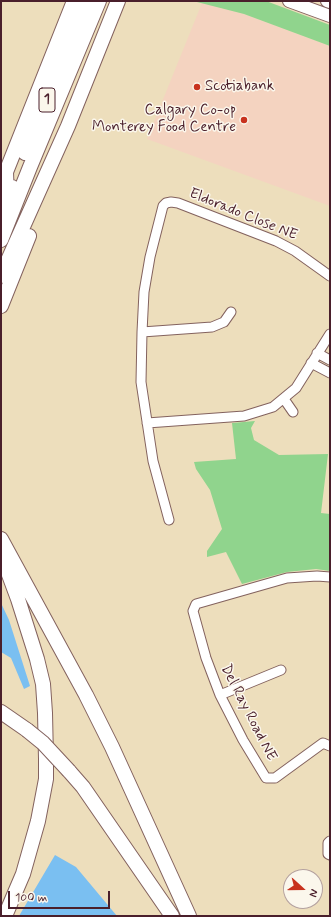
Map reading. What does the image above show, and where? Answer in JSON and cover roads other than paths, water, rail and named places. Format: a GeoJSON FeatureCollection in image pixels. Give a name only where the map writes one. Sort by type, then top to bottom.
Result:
{"type":"FeatureCollection","features":[{"type":"Feature","properties":{"kind":"highway"},"geometry":{"type":"LineString","coordinates":[[7,200],[6,172],[74,1]]}},
{"type":"Feature","properties":{"kind":"highway","name":"1"},"geometry":{"type":"LineString","coordinates":[[1,213],[86,1]]}},
{"type":"Feature","properties":{"kind":"highway"},"geometry":{"type":"LineString","coordinates":[[1,240],[99,1]]}},
{"type":"Feature","properties":{"kind":"highway","name":"1"},"geometry":{"type":"LineString","coordinates":[[1,276],[68,126],[118,2]]}},
{"type":"Feature","properties":{"kind":"highway"},"geometry":{"type":"LineString","coordinates":[[1,306],[46,193],[52,162]]}},
{"type":"Feature","properties":{"kind":"highway"},"geometry":{"type":"LineString","coordinates":[[1,539],[89,701],[115,754],[189,916]]}},
{"type":"Feature","properties":{"kind":"highway"},"geometry":{"type":"LineString","coordinates":[[1,553],[18,599],[37,659],[43,684],[46,759],[46,779],[38,821],[23,874],[5,916]]}},
{"type":"Feature","properties":{"kind":"highway"},"geometry":{"type":"LineString","coordinates":[[1,712],[27,730],[69,770],[83,787],[172,916]]}},
{"type":"Feature","properties":{"kind":"main road"},"geometry":{"type":"LineString","coordinates":[[289,1],[330,16]]}},
{"type":"Feature","properties":{"kind":"street","name":"Eldorado Close NE"},"geometry":{"type":"LineString","coordinates":[[169,520],[153,461],[141,382],[144,292],[150,257],[161,210],[166,203],[178,203],[276,241],[295,251],[330,276]]}},
{"type":"Feature","properties":{"kind":"street"},"geometry":{"type":"LineString","coordinates":[[142,332],[212,327],[224,322],[231,312]]}},
{"type":"Feature","properties":{"kind":"street"},"geometry":{"type":"LineString","coordinates":[[147,423],[244,416],[274,407],[296,388],[330,334]]}},
{"type":"Feature","properties":{"kind":"street"},"geometry":{"type":"LineString","coordinates":[[317,353],[330,360]]}},
{"type":"Feature","properties":{"kind":"street"},"geometry":{"type":"LineString","coordinates":[[312,363],[330,372]]}},
{"type":"Feature","properties":{"kind":"street"},"geometry":{"type":"LineString","coordinates":[[284,399],[293,412]]}},
{"type":"Feature","properties":{"kind":"street","name":"Del Ray Road NE"},"geometry":{"type":"LineString","coordinates":[[330,577],[318,576],[287,578],[196,604],[193,611],[206,658],[220,695],[243,740],[266,778],[275,778],[323,743],[330,746]]}},
{"type":"Feature","properties":{"kind":"street"},"geometry":{"type":"LineString","coordinates":[[220,695],[282,670]]}},
{"type":"Feature","properties":{"kind":"street"},"geometry":{"type":"LineString","coordinates":[[330,841],[328,843],[328,854],[330,855]]}},
{"type":"Feature","properties":{"kind":"water"},"geometry":{"type":"Polygon","coordinates":[[[1,603],[9,620],[30,686],[24,689],[11,658],[1,652],[1,603]]]}},
{"type":"Feature","properties":{"kind":"water"},"geometry":{"type":"Polygon","coordinates":[[[55,855],[76,867],[117,916],[19,916],[55,855]]]}},
{"type":"Feature","properties":{"kind":"place","name":"Scotiabank"},"geometry":{"type":"Point","coordinates":[197,87]}},
{"type":"Feature","properties":{"kind":"place","name":"Calgary Co-op Monterey Food Centre"},"geometry":{"type":"Point","coordinates":[244,120]}}]}
